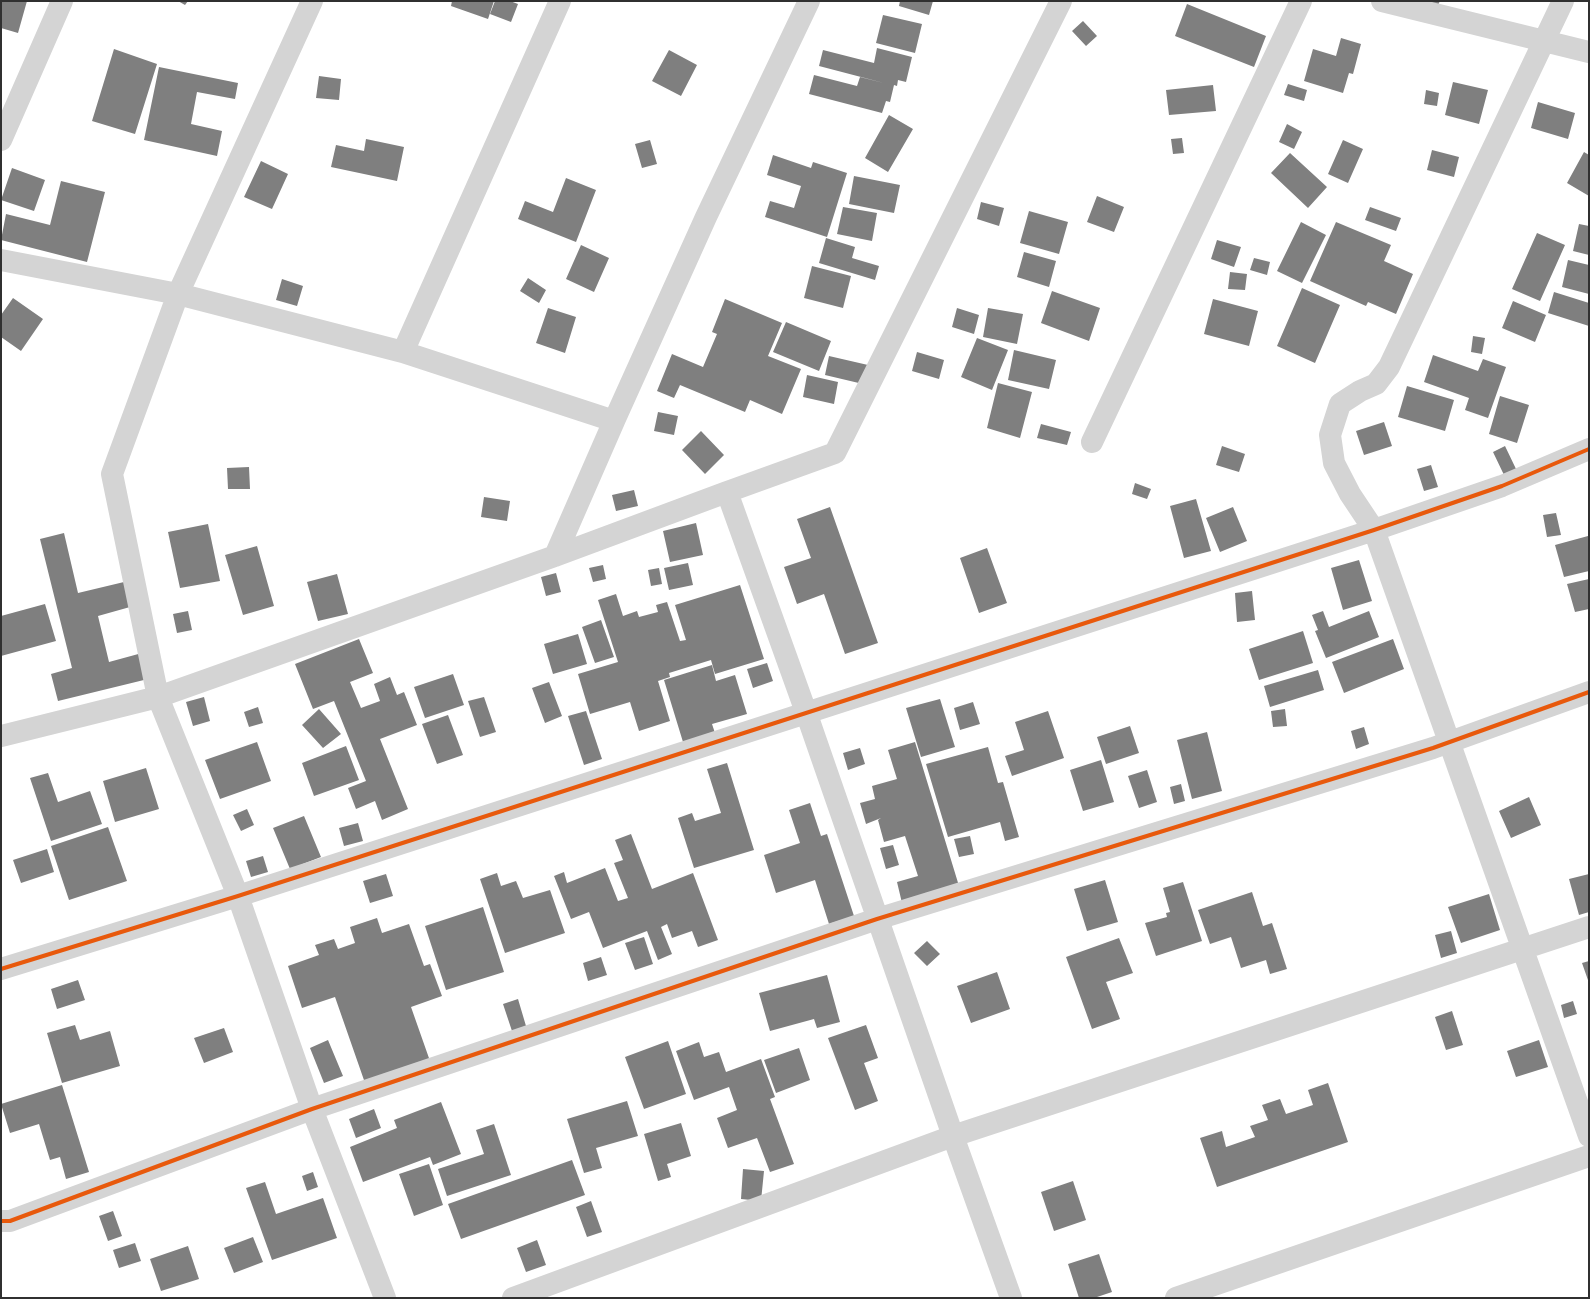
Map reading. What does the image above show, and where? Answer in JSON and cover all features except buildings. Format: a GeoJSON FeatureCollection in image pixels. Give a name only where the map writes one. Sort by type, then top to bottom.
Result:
{"type":"FeatureCollection","features":[{"type":"Feature","properties":{"kind":"street"},"geometry":{"type":"LineString","coordinates":[[1,140],[62,1]]}},
{"type":"Feature","properties":{"kind":"street"},"geometry":{"type":"LineString","coordinates":[[312,1],[178,294],[112,474],[158,697],[238,896],[312,1109],[385,1298]]}},
{"type":"Feature","properties":{"kind":"street"},"geometry":{"type":"LineString","coordinates":[[404,352],[560,1]]}},
{"type":"Feature","properties":{"kind":"street"},"geometry":{"type":"LineString","coordinates":[[555,556],[614,421],[710,210],[809,1]]}},
{"type":"Feature","properties":{"kind":"street"},"geometry":{"type":"LineString","coordinates":[[1,736],[158,697],[555,556],[835,453],[1061,1]]}},
{"type":"Feature","properties":{"kind":"street"},"geometry":{"type":"LineString","coordinates":[[1092,442],[1301,1]]}},
{"type":"Feature","properties":{"kind":"street"},"geometry":{"type":"LineString","coordinates":[[1382,1],[1589,52]]}},
{"type":"Feature","properties":{"kind":"street"},"geometry":{"type":"LineString","coordinates":[[1563,1],[1389,367],[1376,384],[1360,391],[1340,404],[1330,435],[1334,463],[1350,494],[1374,530],[1589,1136]]}},
{"type":"Feature","properties":{"kind":"street"},"geometry":{"type":"LineString","coordinates":[[1,260],[178,294],[404,352],[614,421]]}},
{"type":"Feature","properties":{"kind":"street"},"geometry":{"type":"LineString","coordinates":[[1,969],[238,896],[1374,530],[1502,486],[1583,451],[1589,434]]}},
{"type":"Feature","properties":{"kind":"street"},"geometry":{"type":"LineString","coordinates":[[727,492],[806,712],[953,1136],[1012,1298]]}},
{"type":"Feature","properties":{"kind":"street"},"geometry":{"type":"LineString","coordinates":[[1,1221],[10,1221],[312,1109],[877,919],[1449,742],[1589,692]]}},
{"type":"Feature","properties":{"kind":"street"},"geometry":{"type":"LineString","coordinates":[[513,1298],[953,1136],[1589,927]]}},
{"type":"Feature","properties":{"kind":"street"},"geometry":{"type":"LineString","coordinates":[[1176,1298],[1589,1156]]}},
{"type":"Feature","properties":{"kind":"cycle path"},"geometry":{"type":"LineString","coordinates":[[1,969],[238,896],[1374,530],[1502,486],[1589,449]]}},
{"type":"Feature","properties":{"kind":"cycle path"},"geometry":{"type":"LineString","coordinates":[[1,1221],[10,1221],[312,1109],[877,919],[1433,748],[1589,692]]}}]}
